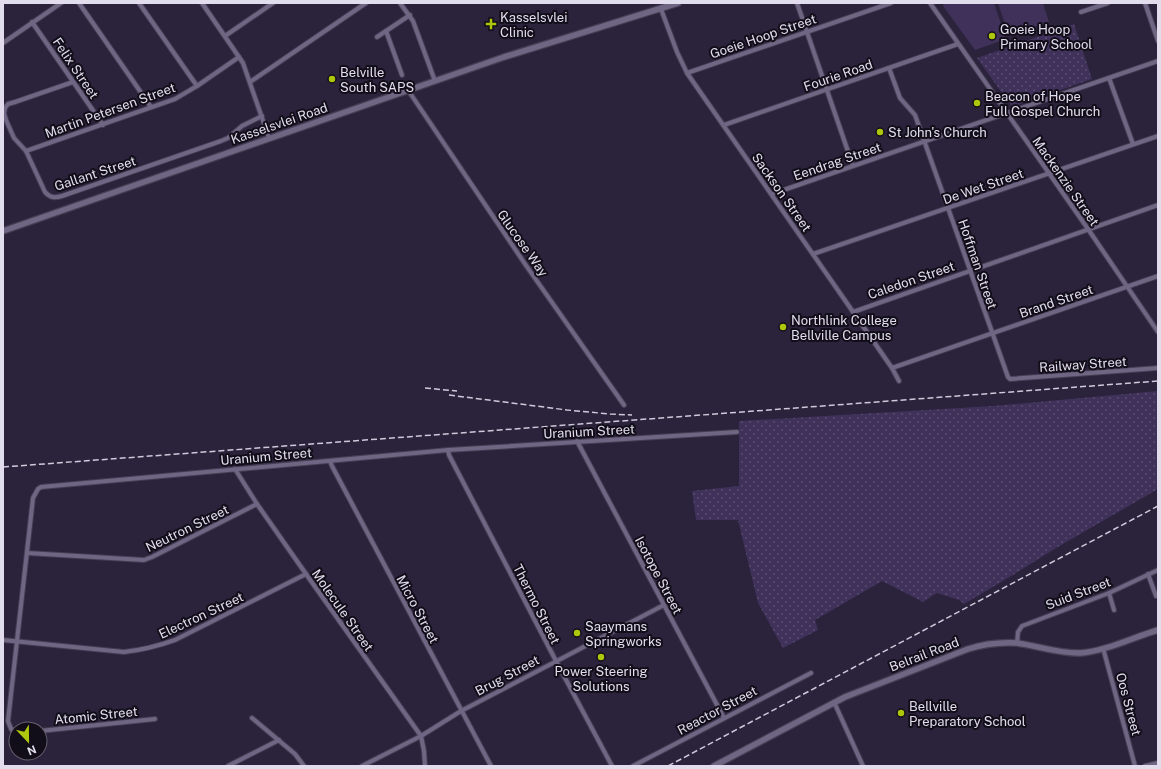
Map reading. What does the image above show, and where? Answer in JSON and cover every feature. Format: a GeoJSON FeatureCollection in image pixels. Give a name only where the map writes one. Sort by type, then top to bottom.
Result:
{"type":"FeatureCollection","features":[{"type":"Feature","properties":{"kind":"street"},"geometry":{"type":"LineString","coordinates":[[3,44],[32,22],[61,3]]}},
{"type":"Feature","properties":{"kind":"street"},"geometry":{"type":"LineString","coordinates":[[79,3],[151,107]]}},
{"type":"Feature","properties":{"kind":"street"},"geometry":{"type":"LineString","coordinates":[[139,3],[197,86]]}},
{"type":"Feature","properties":{"kind":"street"},"geometry":{"type":"LineString","coordinates":[[202,3],[240,57],[269,138]]}},
{"type":"Feature","properties":{"kind":"street"},"geometry":{"type":"LineString","coordinates":[[225,36],[273,3]]}},
{"type":"Feature","properties":{"kind":"street"},"geometry":{"type":"LineString","coordinates":[[250,82],[366,3]]}},
{"type":"Feature","properties":{"kind":"street"},"geometry":{"type":"LineString","coordinates":[[400,3],[410,15],[418,30],[435,81]]}},
{"type":"Feature","properties":{"kind":"street","name":"Kasselsvlei Road"},"geometry":{"type":"LineString","coordinates":[[3,231],[539,45],[678,3]]}},
{"type":"Feature","properties":{"kind":"street"},"geometry":{"type":"LineString","coordinates":[[797,3],[852,166]]}},
{"type":"Feature","properties":{"kind":"street","name":"Goeie Hoop Street"},"geometry":{"type":"LineString","coordinates":[[687,73],[891,3]]}},
{"type":"Feature","properties":{"kind":"street","name":"Mackenzie Street"},"geometry":{"type":"LineString","coordinates":[[930,3],[1158,332]]}},
{"type":"Feature","properties":{"kind":"street"},"geometry":{"type":"LineString","coordinates":[[1081,12],[1108,3]]}},
{"type":"Feature","properties":{"kind":"street"},"geometry":{"type":"LineString","coordinates":[[1145,3],[1158,40]]}},
{"type":"Feature","properties":{"kind":"street","name":"Sackson Street"},"geometry":{"type":"LineString","coordinates":[[661,8],[677,52],[687,73],[892,368],[898,381]]}},
{"type":"Feature","properties":{"kind":"street"},"geometry":{"type":"LineString","coordinates":[[377,37],[410,15]]}},
{"type":"Feature","properties":{"kind":"street","name":"Felix Street"},"geometry":{"type":"LineString","coordinates":[[32,22],[103,125]]}},
{"type":"Feature","properties":{"kind":"street"},"geometry":{"type":"LineString","coordinates":[[386,31],[402,76]]}},
{"type":"Feature","properties":{"kind":"street","name":"Fourie Road"},"geometry":{"type":"LineString","coordinates":[[724,125],[958,44]]}},
{"type":"Feature","properties":{"kind":"street","name":"Martin Petersen Street"},"geometry":{"type":"LineString","coordinates":[[26,151],[175,99],[240,57]]}},
{"type":"Feature","properties":{"kind":"street","name":"Eendrag Street"},"geometry":{"type":"LineString","coordinates":[[772,194],[1158,61]]}},
{"type":"Feature","properties":{"kind":"street","name":"Hoffman Street"},"geometry":{"type":"LineString","coordinates":[[889,68],[900,98],[913,112],[971,270],[992,334],[1010,380]]}},
{"type":"Feature","properties":{"kind":"street"},"geometry":{"type":"LineString","coordinates":[[1109,78],[1133,144]]}},
{"type":"Feature","properties":{"kind":"street","name":"Gallant Street"},"geometry":{"type":"LineString","coordinates":[[73,82],[8,104],[4,108],[4,114],[10,130],[19,144],[26,151],[45,192],[50,196],[57,198],[221,141],[228,138],[242,126],[262,116]]}},
{"type":"Feature","properties":{"kind":"street","name":"Glucose Way"},"geometry":{"type":"LineString","coordinates":[[408,90],[525,264],[624,405]]}},
{"type":"Feature","properties":{"kind":"street","name":"De Wet Street"},"geometry":{"type":"LineString","coordinates":[[813,254],[1158,136]]}},
{"type":"Feature","properties":{"kind":"street","name":"Caledon Street"},"geometry":{"type":"LineString","coordinates":[[853,312],[1158,205]]}},
{"type":"Feature","properties":{"kind":"street","name":"Brand Street"},"geometry":{"type":"LineString","coordinates":[[892,368],[1158,276]]}},
{"type":"Feature","properties":{"kind":"street","name":"Railway Street"},"geometry":{"type":"LineString","coordinates":[[1010,380],[1158,368]]}},
{"type":"Feature","properties":{"kind":"street","name":"Uranium Street"},"geometry":{"type":"LineString","coordinates":[[8,721],[33,498],[42,487],[448,450],[737,432]]}},
{"type":"Feature","properties":{"kind":"street","name":"Isotope Street"},"geometry":{"type":"LineString","coordinates":[[577,441],[724,718]]}},
{"type":"Feature","properties":{"kind":"street","name":"Thermo Street"},"geometry":{"type":"LineString","coordinates":[[448,450],[449,455],[612,766]]}},
{"type":"Feature","properties":{"kind":"street","name":"Micro Street"},"geometry":{"type":"LineString","coordinates":[[330,461],[461,712],[491,766]]}},
{"type":"Feature","properties":{"kind":"street","name":"Molecule Street"},"geometry":{"type":"LineString","coordinates":[[235,469],[257,504],[420,736],[424,751],[425,766]]}},
{"type":"Feature","properties":{"kind":"street","name":"Neutron Street"},"geometry":{"type":"LineString","coordinates":[[27,553],[144,560],[257,504]]}},
{"type":"Feature","properties":{"kind":"street","name":"Suid Street"},"geometry":{"type":"LineString","coordinates":[[1017,643],[1018,632],[1022,626],[1109,593],[1158,570]]}},
{"type":"Feature","properties":{"kind":"street","name":"Electron Street"},"geometry":{"type":"LineString","coordinates":[[3,640],[124,652],[141,650],[159,646],[175,640],[306,574]]}},
{"type":"Feature","properties":{"kind":"street"},"geometry":{"type":"LineString","coordinates":[[1148,574],[1156,596]]}},
{"type":"Feature","properties":{"kind":"street"},"geometry":{"type":"LineString","coordinates":[[1109,593],[1114,610]]}},
{"type":"Feature","properties":{"kind":"street","name":"Brug Street"},"geometry":{"type":"LineString","coordinates":[[362,766],[420,736],[461,712],[556,661],[664,605]]}},
{"type":"Feature","properties":{"kind":"street","name":"Belrail Road"},"geometry":{"type":"LineString","coordinates":[[714,766],[834,702],[963,650],[989,644],[1017,643],[1074,653],[1089,652],[1158,630]]}},
{"type":"Feature","properties":{"kind":"street","name":"Oos Street"},"geometry":{"type":"LineString","coordinates":[[1103,648],[1135,766]]}},
{"type":"Feature","properties":{"kind":"street","name":"Reactor Street"},"geometry":{"type":"LineString","coordinates":[[633,766],[811,672]]}},
{"type":"Feature","properties":{"kind":"street"},"geometry":{"type":"LineString","coordinates":[[834,702],[863,766]]}},
{"type":"Feature","properties":{"kind":"street"},"geometry":{"type":"LineString","coordinates":[[252,718],[301,760],[304,766]]}},
{"type":"Feature","properties":{"kind":"street","name":"Atomic Street"},"geometry":{"type":"LineString","coordinates":[[48,730],[155,719]]}},
{"type":"Feature","properties":{"kind":"street"},"geometry":{"type":"LineString","coordinates":[[228,766],[279,740]]}},
{"type":"Feature","properties":{"kind":"street"},"geometry":{"type":"LineString","coordinates":[[1145,766],[1158,763]]}},
{"type":"Feature","properties":{"kind":"shaded area"},"geometry":{"type":"Polygon","coordinates":[[[944,3],[994,3],[1006,39],[975,50],[943,6],[944,3]]]}},
{"type":"Feature","properties":{"kind":"shaded area"},"geometry":{"type":"Polygon","coordinates":[[[998,3],[1043,3],[1049,22],[1009,36],[998,3]]]}},
{"type":"Feature","properties":{"kind":"shaded area"},"geometry":{"type":"Polygon","coordinates":[[[1074,24],[1092,79],[1012,107],[977,58],[1074,24]]]}},
{"type":"Feature","properties":{"kind":"shaded area"},"geometry":{"type":"Polygon","coordinates":[[[1158,391],[1158,489],[1056,548],[964,604],[959,600],[937,593],[923,602],[882,581],[815,620],[818,630],[783,648],[758,603],[738,520],[696,520],[692,491],[739,486],[739,421],[993,406],[1158,391]]]}},
{"type":"Feature","properties":{"kind":"railway"},"geometry":{"type":"LineString","coordinates":[[3,467],[1158,381]]}},
{"type":"Feature","properties":{"kind":"railway"},"geometry":{"type":"LineString","coordinates":[[425,388],[457,391]]}},
{"type":"Feature","properties":{"kind":"railway"},"geometry":{"type":"LineString","coordinates":[[449,395],[567,410],[632,415]]}},
{"type":"Feature","properties":{"kind":"railway"},"geometry":{"type":"LineString","coordinates":[[668,766],[1158,506]]}},
{"type":"Feature","properties":{"kind":"place","name":"Kasselsvlei Clinic"},"geometry":{"type":"Point","coordinates":[491,24]}},
{"type":"Feature","properties":{"kind":"place","name":"Goeie Hoop Primary School"},"geometry":{"type":"Point","coordinates":[992,36]}},
{"type":"Feature","properties":{"kind":"place","name":"Belville South SAPS"},"geometry":{"type":"Point","coordinates":[332,79]}},
{"type":"Feature","properties":{"kind":"place","name":"Beacon of Hope Full Gospel Church"},"geometry":{"type":"Point","coordinates":[977,103]}},
{"type":"Feature","properties":{"kind":"place","name":"St John's Church"},"geometry":{"type":"Point","coordinates":[880,132]}},
{"type":"Feature","properties":{"kind":"place","name":"Northlink College Bellville Campus"},"geometry":{"type":"Point","coordinates":[783,327]}},
{"type":"Feature","properties":{"kind":"place","name":"Saaymans Springworks"},"geometry":{"type":"Point","coordinates":[577,633]}},
{"type":"Feature","properties":{"kind":"place","name":"Power Steering Solutions"},"geometry":{"type":"Point","coordinates":[601,657]}},
{"type":"Feature","properties":{"kind":"place","name":"Bellville Preparatory School"},"geometry":{"type":"Point","coordinates":[901,713]}}]}
